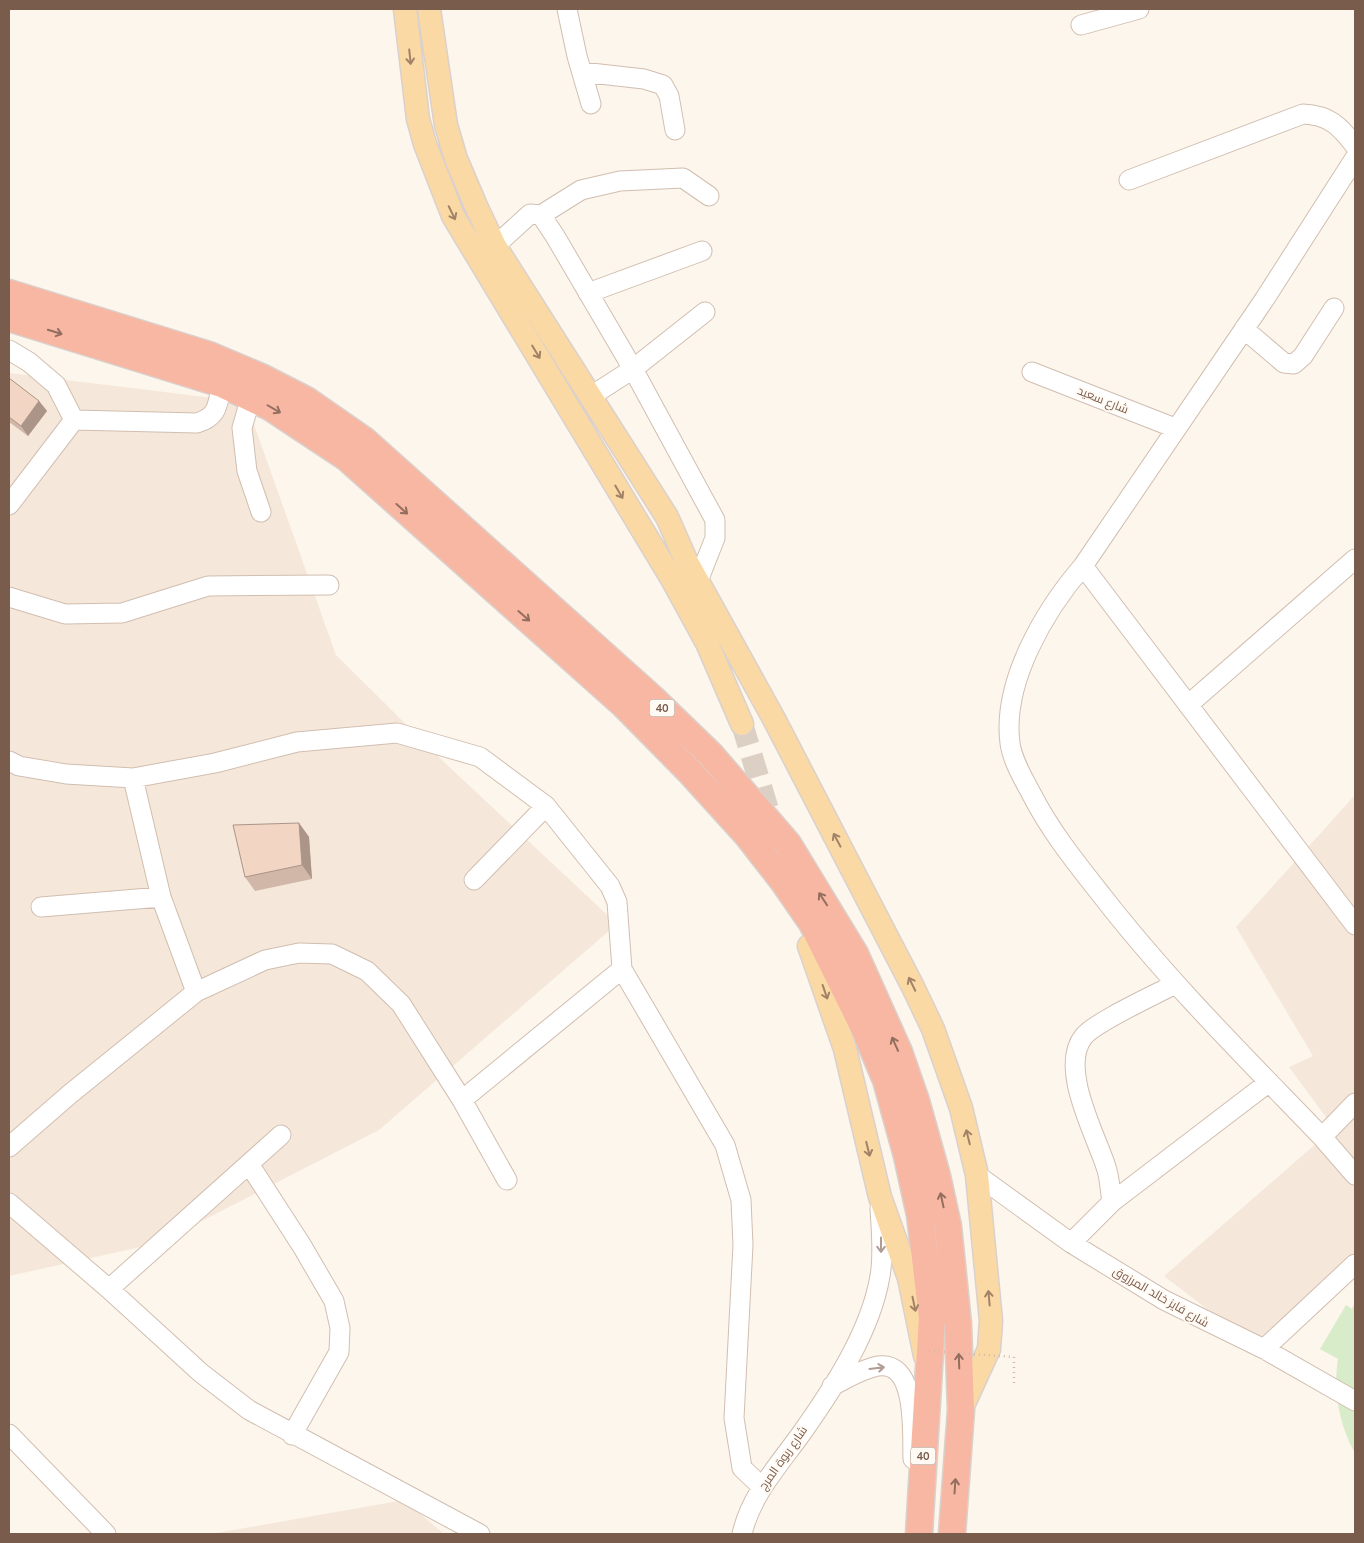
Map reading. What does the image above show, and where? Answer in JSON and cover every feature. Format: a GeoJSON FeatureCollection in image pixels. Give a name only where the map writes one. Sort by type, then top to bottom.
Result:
{"type":"FeatureCollection","features":[{"type":"Feature","properties":{"kind":"highway","name":"40"},"geometry":{"type":"LineString","coordinates":[[9,293],[210,355],[262,377],[306,400],[365,441],[557,612],[711,756],[788,844],[856,954],[899,1052],[916,1101],[937,1176],[948,1226],[957,1314],[961,1410],[952,1534]]}},
{"type":"Feature","properties":{"kind":"highway","name":"40"},"geometry":{"type":"LineString","coordinates":[[9,318],[222,384],[307,430],[347,458],[624,705],[690,772],[748,836],[783,881],[812,924],[849,995],[886,1080],[908,1156],[920,1215],[932,1318],[919,1523]]}},
{"type":"Feature","properties":{"kind":"main road"},"geometry":{"type":"LineString","coordinates":[[405,9],[418,119],[427,152],[453,216],[672,579],[707,643],[742,724]]}},
{"type":"Feature","properties":{"kind":"main road"},"geometry":{"type":"LineString","coordinates":[[429,9],[450,144],[495,246],[667,517],[686,560],[735,653],[774,719],[913,986],[933,1029],[961,1108],[977,1175],[991,1321],[989,1349],[961,1410]]}},
{"type":"Feature","properties":{"kind":"main road"},"geometry":{"type":"LineString","coordinates":[[809,946],[844,1049],[880,1197],[909,1278],[929,1378]]}},
{"type":"Feature","properties":{"kind":"street"},"geometry":{"type":"LineString","coordinates":[[568,9],[591,104]]}},
{"type":"Feature","properties":{"kind":"street"},"geometry":{"type":"LineString","coordinates":[[1081,25],[1139,9]]}},
{"type":"Feature","properties":{"kind":"street"},"geometry":{"type":"LineString","coordinates":[[582,72],[644,79],[663,85],[669,96],[675,130]]}},
{"type":"Feature","properties":{"kind":"street"},"geometry":{"type":"LineString","coordinates":[[1129,180],[1303,114],[1319,115],[1335,123],[1355,146]]}},
{"type":"Feature","properties":{"kind":"street"},"geometry":{"type":"LineString","coordinates":[[1355,158],[1244,329],[1175,428],[1135,492],[1083,566],[1062,590],[1025,655],[1011,707],[1010,744],[1024,779],[1047,823],[1137,941],[1175,984],[1322,1137],[1355,1175]]}},
{"type":"Feature","properties":{"kind":"street"},"geometry":{"type":"LineString","coordinates":[[495,246],[530,214],[541,215],[581,190],[620,181],[684,178],[708,196]]}},
{"type":"Feature","properties":{"kind":"street"},"geometry":{"type":"LineString","coordinates":[[541,215],[633,369],[715,520],[715,538],[698,581]]}},
{"type":"Feature","properties":{"kind":"street"},"geometry":{"type":"LineString","coordinates":[[588,293],[702,251]]}},
{"type":"Feature","properties":{"kind":"street"},"geometry":{"type":"LineString","coordinates":[[1244,329],[1284,363],[1294,364],[1303,356],[1334,308]]}},
{"type":"Feature","properties":{"kind":"street"},"geometry":{"type":"LineString","coordinates":[[591,396],[633,369],[705,312]]}},
{"type":"Feature","properties":{"kind":"street"},"geometry":{"type":"LineString","coordinates":[[9,350],[29,362],[56,385],[74,420]]}},
{"type":"Feature","properties":{"kind":"street","name":"شارع سعيد"},"geometry":{"type":"LineString","coordinates":[[1032,372],[1175,428]]}},
{"type":"Feature","properties":{"kind":"street"},"geometry":{"type":"LineString","coordinates":[[74,420],[197,423],[210,418],[216,410],[222,384]]}},
{"type":"Feature","properties":{"kind":"street"},"geometry":{"type":"LineString","coordinates":[[251,398],[242,428],[247,472],[261,512]]}},
{"type":"Feature","properties":{"kind":"street"},"geometry":{"type":"LineString","coordinates":[[9,505],[74,420]]}},
{"type":"Feature","properties":{"kind":"street"},"geometry":{"type":"LineString","coordinates":[[1188,705],[1354,563]]}},
{"type":"Feature","properties":{"kind":"street"},"geometry":{"type":"LineString","coordinates":[[1083,566],[1188,705],[1353,916]]}},
{"type":"Feature","properties":{"kind":"street"},"geometry":{"type":"LineString","coordinates":[[9,598],[65,614],[122,614],[208,586],[329,585]]}},
{"type":"Feature","properties":{"kind":"street"},"geometry":{"type":"LineString","coordinates":[[9,761],[20,766],[66,774],[133,778],[215,763],[297,742],[397,733],[480,757],[546,806],[610,886],[617,902],[622,969],[725,1145],[741,1200],[743,1245],[734,1415],[742,1468],[762,1487]]}},
{"type":"Feature","properties":{"kind":"street"},"geometry":{"type":"LineString","coordinates":[[133,778],[161,896],[196,992]]}},
{"type":"Feature","properties":{"kind":"street"},"geometry":{"type":"LineString","coordinates":[[474,880],[546,806]]}},
{"type":"Feature","properties":{"kind":"street"},"geometry":{"type":"LineString","coordinates":[[41,907],[161,896]]}},
{"type":"Feature","properties":{"kind":"street"},"geometry":{"type":"LineString","coordinates":[[9,1148],[70,1094],[196,992],[264,960],[299,953],[332,954],[367,971],[401,1004],[462,1100],[507,1180]]}},
{"type":"Feature","properties":{"kind":"street"},"geometry":{"type":"LineString","coordinates":[[462,1100],[622,969]]}},
{"type":"Feature","properties":{"kind":"street"},"geometry":{"type":"LineString","coordinates":[[1112,1202],[1107,1170],[1075,1074],[1077,1054],[1084,1036],[1099,1025],[1175,984]]}},
{"type":"Feature","properties":{"kind":"street"},"geometry":{"type":"LineString","coordinates":[[1071,1243],[1112,1202],[1269,1082]]}},
{"type":"Feature","properties":{"kind":"street"},"geometry":{"type":"LineString","coordinates":[[1322,1137],[1355,1103]]}},
{"type":"Feature","properties":{"kind":"street"},"geometry":{"type":"LineString","coordinates":[[109,1289],[281,1135]]}},
{"type":"Feature","properties":{"kind":"street"},"geometry":{"type":"LineString","coordinates":[[249,1164],[302,1246],[334,1301],[340,1328],[339,1352],[292,1435]]}},
{"type":"Feature","properties":{"kind":"street","name":"شارع فايز خالد المرزوق"},"geometry":{"type":"LineString","coordinates":[[977,1175],[1071,1243],[1187,1313],[1264,1349],[1355,1402]]}},
{"type":"Feature","properties":{"kind":"street","name":"شارع ربوة المرج"},"geometry":{"type":"LineString","coordinates":[[742,1534],[744,1523],[762,1487],[801,1434],[832,1386],[860,1336],[874,1306],[881,1274],[880,1197]]}},
{"type":"Feature","properties":{"kind":"street"},"geometry":{"type":"LineString","coordinates":[[9,1203],[109,1289],[201,1373],[248,1410],[480,1534]]}},
{"type":"Feature","properties":{"kind":"street"},"geometry":{"type":"LineString","coordinates":[[1264,1349],[1355,1264]]}},
{"type":"Feature","properties":{"kind":"street"},"geometry":{"type":"LineString","coordinates":[[832,1386],[865,1370],[879,1366],[889,1367],[901,1376],[906,1385],[911,1404],[913,1464],[919,1523]]}},
{"type":"Feature","properties":{"kind":"street"},"geometry":{"type":"LineString","coordinates":[[9,1434],[106,1534]]}},
{"type":"Feature","properties":{"kind":"path"},"geometry":{"type":"LineString","coordinates":[[929,1351],[1014,1357],[1014,1383]]}},
{"type":"Feature","properties":{"kind":"shaded area"},"geometry":{"type":"Polygon","coordinates":[[[9,373],[246,402],[336,655],[444,762],[617,924],[379,1130],[159,1243],[9,1276],[9,373]]]}},
{"type":"Feature","properties":{"kind":"shaded area"},"geometry":{"type":"Polygon","coordinates":[[[1355,795],[1355,1271],[1254,1345],[1164,1276],[1334,1128],[1289,1067],[1313,1056],[1236,927],[1355,795]]]}},
{"type":"Feature","properties":{"kind":"shaded area"},"geometry":{"type":"Polygon","coordinates":[[[404,1500],[444,1534],[211,1534],[404,1500]]]}},
{"type":"Feature","properties":{"kind":"green space"},"geometry":{"type":"Polygon","coordinates":[[[1355,1302],[1355,1453],[1341,1419],[1336,1383],[1338,1359],[1320,1349],[1346,1305],[1352,1309],[1355,1302]]]}},
{"type":"Feature","properties":{"kind":"building"},"geometry":{"type":"Polygon","coordinates":[[[9,378],[39,401],[21,426],[9,417],[9,378]]]}},
{"type":"Feature","properties":{"kind":"building"},"geometry":{"type":"Polygon","coordinates":[[[299,823],[302,865],[245,877],[233,825],[299,823]]]}},
{"type":"Feature","properties":{"kind":"tunnel"},"geometry":{"type":"LineString","coordinates":[[742,724],[773,826]]}}]}
